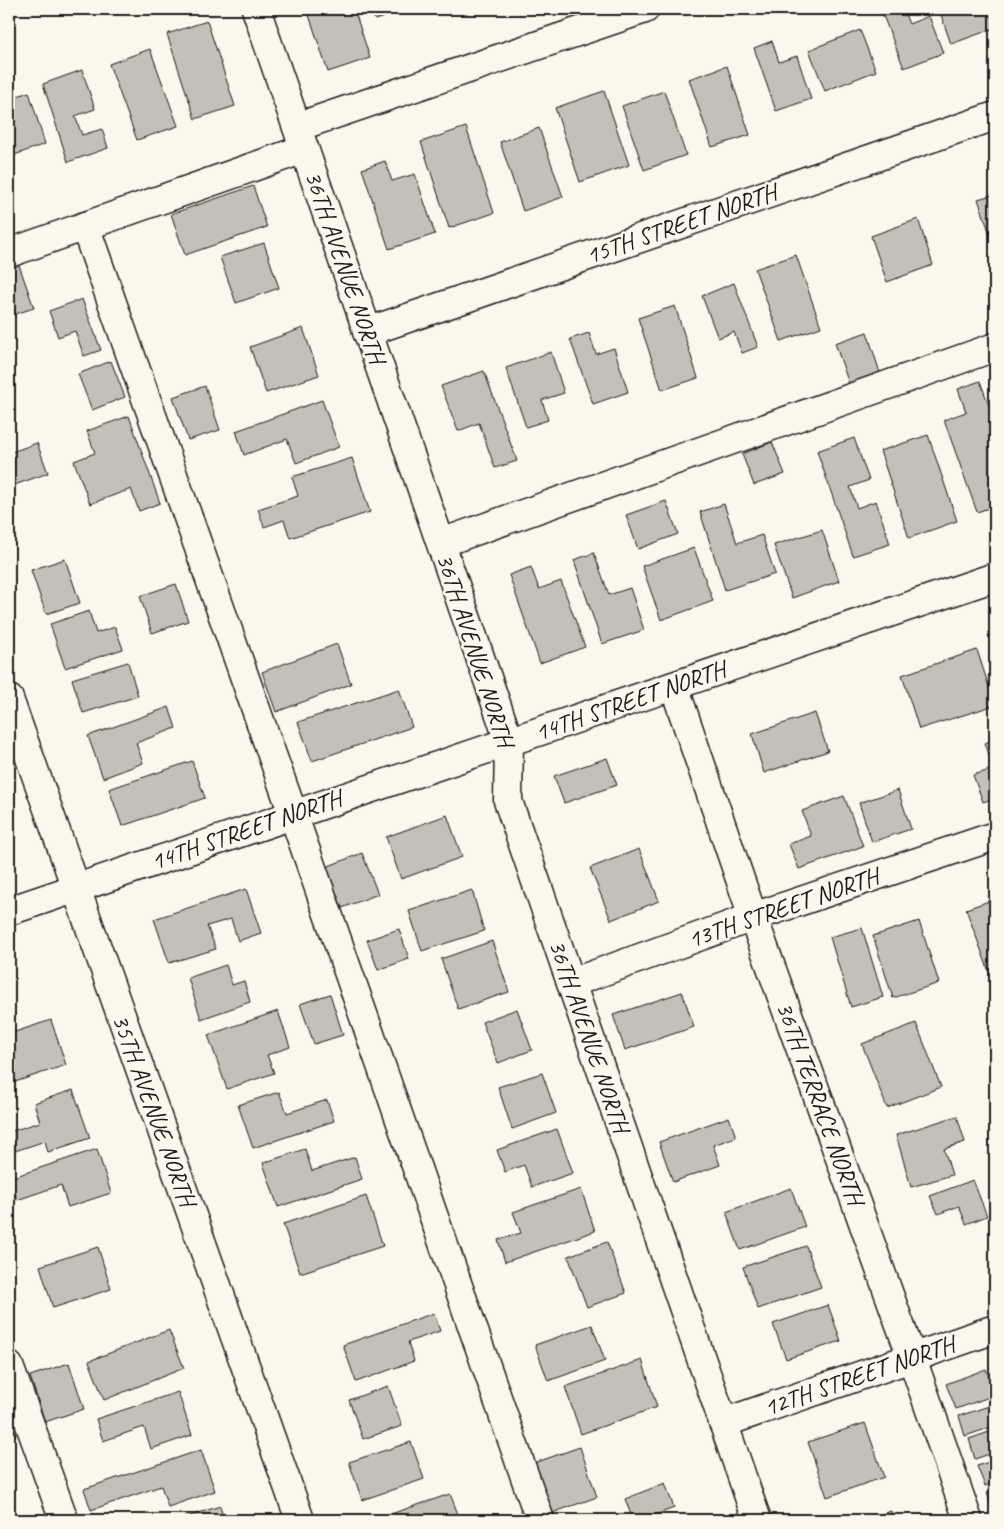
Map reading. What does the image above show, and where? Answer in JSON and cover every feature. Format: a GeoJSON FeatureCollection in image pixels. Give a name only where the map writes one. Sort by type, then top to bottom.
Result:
{"type":"FeatureCollection","features":[{"type":"Feature","properties":{"kind":"street","name":"36TH AVENUE NORTH"},"geometry":{"type":"LineString","coordinates":[[256,9],[509,742],[508,801],[757,1520]]}},
{"type":"Feature","properties":{"kind":"street"},"geometry":{"type":"LineString","coordinates":[[9,253],[85,226],[301,138],[645,9]]}},
{"type":"Feature","properties":{"kind":"street","name":"15TH STREET NORTH"},"geometry":{"type":"LineString","coordinates":[[368,332],[995,116]]}},
{"type":"Feature","properties":{"kind":"street"},"geometry":{"type":"LineString","coordinates":[[85,226],[540,1520]]}},
{"type":"Feature","properties":{"kind":"street"},"geometry":{"type":"LineString","coordinates":[[441,543],[995,347]]}},
{"type":"Feature","properties":{"kind":"street","name":"14TH STREET NORTH"},"geometry":{"type":"LineString","coordinates":[[9,911],[995,577]]}},
{"type":"Feature","properties":{"kind":"street","name":"36TH TERRACE NORTH"},"geometry":{"type":"LineString","coordinates":[[674,686],[753,917],[912,1358],[968,1520]]}},
{"type":"Feature","properties":{"kind":"street","name":"35TH AVENUE NORTH"},"geometry":{"type":"LineString","coordinates":[[9,699],[300,1520]]}},
{"type":"Feature","properties":{"kind":"street","name":"13TH STREET NORTH"},"geometry":{"type":"LineString","coordinates":[[571,983],[753,917],[995,836]]}},
{"type":"Feature","properties":{"kind":"street","name":"12TH STREET NORTH"},"geometry":{"type":"LineString","coordinates":[[722,1423],[995,1329]]}},
{"type":"Feature","properties":{"kind":"street"},"geometry":{"type":"LineString","coordinates":[[9,1366],[64,1520]]}},
{"type":"Feature","properties":{"kind":"building"},"geometry":{"type":"Polygon","coordinates":[[[307,9],[354,9],[370,58],[328,72],[307,9]]]}},
{"type":"Feature","properties":{"kind":"building"},"geometry":{"type":"Polygon","coordinates":[[[371,9],[406,9],[375,20],[371,9]]]}},
{"type":"Feature","properties":{"kind":"building"},"geometry":{"type":"Polygon","coordinates":[[[893,9],[903,9],[909,24],[929,16],[943,53],[904,68],[882,13],[893,9]]]}},
{"type":"Feature","properties":{"kind":"building"},"geometry":{"type":"Polygon","coordinates":[[[939,9],[995,9],[995,28],[951,44],[939,9]]]}},
{"type":"Feature","properties":{"kind":"building"},"geometry":{"type":"Polygon","coordinates":[[[207,21],[235,106],[195,119],[167,34],[207,21]]]}},
{"type":"Feature","properties":{"kind":"building"},"geometry":{"type":"Polygon","coordinates":[[[860,30],[876,71],[825,91],[809,50],[860,30]]]}},
{"type":"Feature","properties":{"kind":"building"},"geometry":{"type":"Polygon","coordinates":[[[772,41],[779,62],[797,56],[811,99],[776,111],[754,48],[772,41]]]}},
{"type":"Feature","properties":{"kind":"building"},"geometry":{"type":"Polygon","coordinates":[[[150,49],[178,126],[137,140],[109,64],[150,49]]]}},
{"type":"Feature","properties":{"kind":"building"},"geometry":{"type":"Polygon","coordinates":[[[727,66],[750,135],[712,147],[689,79],[727,66]]]}},
{"type":"Feature","properties":{"kind":"building"},"geometry":{"type":"Polygon","coordinates":[[[82,70],[95,109],[75,116],[82,135],[102,129],[108,148],[68,162],[43,84],[82,70]]]}},
{"type":"Feature","properties":{"kind":"building"},"geometry":{"type":"Polygon","coordinates":[[[604,91],[629,165],[580,182],[555,108],[604,91]]]}},
{"type":"Feature","properties":{"kind":"building"},"geometry":{"type":"Polygon","coordinates":[[[664,91],[686,155],[644,170],[622,106],[664,91]]]}},
{"type":"Feature","properties":{"kind":"building"},"geometry":{"type":"Polygon","coordinates":[[[29,92],[45,144],[9,157],[9,99],[29,92]]]}},
{"type":"Feature","properties":{"kind":"building"},"geometry":{"type":"Polygon","coordinates":[[[466,127],[494,213],[449,228],[421,142],[466,127]]]}},
{"type":"Feature","properties":{"kind":"building"},"geometry":{"type":"Polygon","coordinates":[[[539,128],[563,197],[523,211],[500,142],[539,128]]]}},
{"type":"Feature","properties":{"kind":"building"},"geometry":{"type":"Polygon","coordinates":[[[385,161],[392,181],[415,174],[435,234],[389,249],[362,169],[385,161]]]}},
{"type":"Feature","properties":{"kind":"building"},"geometry":{"type":"Polygon","coordinates":[[[253,186],[267,227],[185,255],[171,214],[253,186]]]}},
{"type":"Feature","properties":{"kind":"building"},"geometry":{"type":"Polygon","coordinates":[[[995,194],[995,249],[978,199],[995,194]]]}},
{"type":"Feature","properties":{"kind":"building"},"geometry":{"type":"Polygon","coordinates":[[[918,219],[933,265],[887,282],[871,236],[918,219]]]}},
{"type":"Feature","properties":{"kind":"building"},"geometry":{"type":"Polygon","coordinates":[[[264,243],[279,288],[236,303],[220,257],[264,243]]]}},
{"type":"Feature","properties":{"kind":"building"},"geometry":{"type":"Polygon","coordinates":[[[796,255],[821,327],[781,341],[755,269],[796,255]]]}},
{"type":"Feature","properties":{"kind":"building"},"geometry":{"type":"Polygon","coordinates":[[[19,265],[34,308],[9,316],[9,268],[19,265]]]}},
{"type":"Feature","properties":{"kind":"building"},"geometry":{"type":"Polygon","coordinates":[[[734,283],[758,347],[742,353],[734,332],[718,338],[702,296],[734,283]]]}},
{"type":"Feature","properties":{"kind":"building"},"geometry":{"type":"Polygon","coordinates":[[[82,299],[101,350],[84,356],[75,331],[58,337],[49,311],[82,299]]]}},
{"type":"Feature","properties":{"kind":"building"},"geometry":{"type":"Polygon","coordinates":[[[675,306],[698,378],[662,390],[638,318],[675,306]]]}},
{"type":"Feature","properties":{"kind":"building"},"geometry":{"type":"Polygon","coordinates":[[[303,328],[319,375],[266,393],[250,347],[303,328]]]}},
{"type":"Feature","properties":{"kind":"building"},"geometry":{"type":"Polygon","coordinates":[[[867,332],[881,376],[850,387],[835,343],[867,332]]]}},
{"type":"Feature","properties":{"kind":"building"},"geometry":{"type":"Polygon","coordinates":[[[589,333],[596,354],[614,348],[628,392],[593,404],[570,339],[589,333]]]}},
{"type":"Feature","properties":{"kind":"building"},"geometry":{"type":"Polygon","coordinates":[[[551,352],[564,393],[542,400],[548,420],[526,427],[506,368],[551,352]]]}},
{"type":"Feature","properties":{"kind":"building"},"geometry":{"type":"Polygon","coordinates":[[[111,361],[125,397],[92,410],[78,374],[111,361]]]}},
{"type":"Feature","properties":{"kind":"building"},"geometry":{"type":"Polygon","coordinates":[[[484,371],[517,461],[495,468],[479,423],[458,431],[441,386],[484,371]]]}},
{"type":"Feature","properties":{"kind":"building"},"geometry":{"type":"Polygon","coordinates":[[[980,381],[995,422],[995,506],[977,512],[944,420],[966,412],[958,389],[980,381]]]}},
{"type":"Feature","properties":{"kind":"building"},"geometry":{"type":"Polygon","coordinates":[[[205,386],[220,430],[188,440],[173,397],[205,386]]]}},
{"type":"Feature","properties":{"kind":"building"},"geometry":{"type":"Polygon","coordinates":[[[322,400],[339,447],[296,463],[287,439],[244,455],[236,431],[322,400]]]}},
{"type":"Feature","properties":{"kind":"building"},"geometry":{"type":"Polygon","coordinates":[[[129,416],[160,503],[139,511],[131,489],[90,504],[74,461],[95,453],[87,431],[129,416]]]}},
{"type":"Feature","properties":{"kind":"building"},"geometry":{"type":"Polygon","coordinates":[[[928,435],[957,521],[909,538],[880,451],[928,435]]]}},
{"type":"Feature","properties":{"kind":"building"},"geometry":{"type":"Polygon","coordinates":[[[854,438],[869,480],[850,487],[857,508],[876,501],[890,544],[853,556],[817,451],[854,438]]]}},
{"type":"Feature","properties":{"kind":"building"},"geometry":{"type":"Polygon","coordinates":[[[772,442],[785,474],[754,485],[742,454],[772,442]]]}},
{"type":"Feature","properties":{"kind":"building"},"geometry":{"type":"Polygon","coordinates":[[[37,443],[48,473],[9,487],[9,453],[37,443]]]}},
{"type":"Feature","properties":{"kind":"building"},"geometry":{"type":"Polygon","coordinates":[[[352,458],[370,512],[290,538],[284,520],[264,527],[258,509],[298,496],[292,477],[352,458]]]}},
{"type":"Feature","properties":{"kind":"building"},"geometry":{"type":"Polygon","coordinates":[[[666,501],[678,534],[638,549],[626,515],[666,501]]]}},
{"type":"Feature","properties":{"kind":"building"},"geometry":{"type":"Polygon","coordinates":[[[724,504],[737,543],[762,535],[775,574],[725,590],[700,512],[724,504]]]}},
{"type":"Feature","properties":{"kind":"building"},"geometry":{"type":"Polygon","coordinates":[[[822,530],[839,581],[792,598],[774,545],[822,530]]]}},
{"type":"Feature","properties":{"kind":"building"},"geometry":{"type":"Polygon","coordinates":[[[694,548],[713,601],[661,620],[642,566],[694,548]]]}},
{"type":"Feature","properties":{"kind":"building"},"geometry":{"type":"Polygon","coordinates":[[[594,553],[609,595],[630,588],[644,630],[602,644],[574,560],[594,553]]]}},
{"type":"Feature","properties":{"kind":"building"},"geometry":{"type":"Polygon","coordinates":[[[65,559],[80,603],[46,614],[31,570],[65,559]]]}},
{"type":"Feature","properties":{"kind":"building"},"geometry":{"type":"Polygon","coordinates":[[[531,567],[539,589],[561,581],[585,647],[540,663],[509,575],[531,567]]]}},
{"type":"Feature","properties":{"kind":"building"},"geometry":{"type":"Polygon","coordinates":[[[176,584],[188,621],[152,633],[140,596],[176,584]]]}},
{"type":"Feature","properties":{"kind":"building"},"geometry":{"type":"Polygon","coordinates":[[[89,611],[96,633],[115,627],[123,649],[65,668],[50,624],[89,611]]]}},
{"type":"Feature","properties":{"kind":"building"},"geometry":{"type":"Polygon","coordinates":[[[337,644],[351,684],[276,712],[262,672],[337,644]]]}},
{"type":"Feature","properties":{"kind":"building"},"geometry":{"type":"Polygon","coordinates":[[[977,650],[995,705],[919,729],[902,675],[977,650]]]}},
{"type":"Feature","properties":{"kind":"building"},"geometry":{"type":"Polygon","coordinates":[[[128,662],[138,696],[83,713],[72,679],[128,662]]]}},
{"type":"Feature","properties":{"kind":"building"},"geometry":{"type":"Polygon","coordinates":[[[399,689],[412,727],[312,761],[298,722],[399,689]]]}},
{"type":"Feature","properties":{"kind":"building"},"geometry":{"type":"Polygon","coordinates":[[[169,707],[176,728],[136,743],[143,763],[103,778],[88,736],[169,707]]]}},
{"type":"Feature","properties":{"kind":"building"},"geometry":{"type":"Polygon","coordinates":[[[815,713],[828,751],[764,773],[752,734],[815,713]]]}},
{"type":"Feature","properties":{"kind":"building"},"geometry":{"type":"Polygon","coordinates":[[[995,739],[995,798],[983,802],[973,775],[994,769],[985,743],[995,739]]]}},
{"type":"Feature","properties":{"kind":"building"},"geometry":{"type":"Polygon","coordinates":[[[607,758],[617,785],[564,803],[554,776],[607,758]]]}},
{"type":"Feature","properties":{"kind":"building"},"geometry":{"type":"Polygon","coordinates":[[[192,761],[205,798],[122,826],[109,789],[192,761]]]}},
{"type":"Feature","properties":{"kind":"building"},"geometry":{"type":"Polygon","coordinates":[[[898,790],[911,829],[872,842],[859,803],[898,790]]]}},
{"type":"Feature","properties":{"kind":"building"},"geometry":{"type":"Polygon","coordinates":[[[844,796],[863,846],[799,869],[789,844],[811,836],[802,811],[844,796]]]}},
{"type":"Feature","properties":{"kind":"building"},"geometry":{"type":"Polygon","coordinates":[[[447,815],[462,857],[401,879],[386,837],[447,815]]]}},
{"type":"Feature","properties":{"kind":"building"},"geometry":{"type":"Polygon","coordinates":[[[639,849],[659,901],[611,920],[590,868],[639,849]]]}},
{"type":"Feature","properties":{"kind":"building"},"geometry":{"type":"Polygon","coordinates":[[[362,853],[378,894],[342,908],[326,867],[362,853]]]}},
{"type":"Feature","properties":{"kind":"building"},"geometry":{"type":"Polygon","coordinates":[[[246,889],[261,933],[238,941],[231,919],[207,926],[216,949],[169,963],[154,919],[246,889]]]}},
{"type":"Feature","properties":{"kind":"building"},"geometry":{"type":"Polygon","coordinates":[[[472,890],[484,931],[422,951],[409,911],[472,890]]]}},
{"type":"Feature","properties":{"kind":"building"},"geometry":{"type":"Polygon","coordinates":[[[995,899],[995,985],[994,985],[966,909],[995,899]]]}},
{"type":"Feature","properties":{"kind":"building"},"geometry":{"type":"Polygon","coordinates":[[[919,921],[939,983],[893,998],[873,936],[919,921]]]}},
{"type":"Feature","properties":{"kind":"building"},"geometry":{"type":"Polygon","coordinates":[[[862,928],[883,997],[851,1007],[830,937],[862,928]]]}},
{"type":"Feature","properties":{"kind":"building"},"geometry":{"type":"Polygon","coordinates":[[[399,929],[409,959],[378,970],[367,940],[399,929]]]}},
{"type":"Feature","properties":{"kind":"building"},"geometry":{"type":"Polygon","coordinates":[[[492,941],[509,992],[458,1009],[441,959],[492,941]]]}},
{"type":"Feature","properties":{"kind":"building"},"geometry":{"type":"Polygon","coordinates":[[[226,965],[232,985],[244,981],[250,1002],[201,1019],[188,978],[226,965]]]}},
{"type":"Feature","properties":{"kind":"building"},"geometry":{"type":"Polygon","coordinates":[[[682,992],[694,1027],[625,1050],[613,1015],[682,992]]]}},
{"type":"Feature","properties":{"kind":"building"},"geometry":{"type":"Polygon","coordinates":[[[330,994],[343,1035],[314,1044],[300,1004],[330,994]]]}},
{"type":"Feature","properties":{"kind":"building"},"geometry":{"type":"Polygon","coordinates":[[[517,1009],[532,1050],[498,1063],[482,1022],[517,1009]]]}},
{"type":"Feature","properties":{"kind":"building"},"geometry":{"type":"Polygon","coordinates":[[[278,1011],[290,1047],[267,1055],[274,1073],[227,1089],[208,1035],[278,1011]]]}},
{"type":"Feature","properties":{"kind":"building"},"geometry":{"type":"Polygon","coordinates":[[[51,1020],[66,1065],[9,1084],[9,1034],[51,1020]]]}},
{"type":"Feature","properties":{"kind":"building"},"geometry":{"type":"Polygon","coordinates":[[[916,1023],[941,1087],[887,1108],[862,1044],[916,1023]]]}},
{"type":"Feature","properties":{"kind":"building"},"geometry":{"type":"Polygon","coordinates":[[[542,1073],[556,1113],[512,1129],[498,1087],[542,1073]]]}},
{"type":"Feature","properties":{"kind":"building"},"geometry":{"type":"Polygon","coordinates":[[[73,1090],[90,1138],[48,1152],[45,1141],[9,1153],[9,1132],[40,1122],[34,1103],[73,1090]]]}},
{"type":"Feature","properties":{"kind":"building"},"geometry":{"type":"Polygon","coordinates":[[[279,1092],[287,1113],[327,1100],[334,1121],[253,1148],[238,1105],[279,1092]]]}},
{"type":"Feature","properties":{"kind":"building"},"geometry":{"type":"Polygon","coordinates":[[[957,1116],[965,1142],[944,1149],[952,1175],[911,1187],[896,1135],[957,1116]]]}},
{"type":"Feature","properties":{"kind":"building"},"geometry":{"type":"Polygon","coordinates":[[[729,1117],[736,1137],[713,1145],[720,1165],[673,1182],[659,1142],[729,1117]]]}},
{"type":"Feature","properties":{"kind":"building"},"geometry":{"type":"Polygon","coordinates":[[[557,1129],[573,1173],[532,1187],[524,1165],[505,1172],[497,1150],[557,1129]]]}},
{"type":"Feature","properties":{"kind":"building"},"geometry":{"type":"Polygon","coordinates":[[[97,1149],[111,1193],[68,1207],[61,1185],[17,1200],[10,1178],[97,1149]]]}},
{"type":"Feature","properties":{"kind":"building"},"geometry":{"type":"Polygon","coordinates":[[[305,1149],[312,1171],[355,1157],[362,1179],[278,1207],[263,1163],[305,1149]]]}},
{"type":"Feature","properties":{"kind":"building"},"geometry":{"type":"Polygon","coordinates":[[[973,1180],[987,1216],[966,1224],[959,1206],[938,1214],[930,1196],[973,1180]]]}},
{"type":"Feature","properties":{"kind":"building"},"geometry":{"type":"Polygon","coordinates":[[[791,1188],[805,1227],[740,1250],[726,1212],[791,1188]]]}},
{"type":"Feature","properties":{"kind":"building"},"geometry":{"type":"Polygon","coordinates":[[[581,1189],[595,1231],[505,1262],[498,1240],[521,1233],[513,1212],[581,1189]]]}},
{"type":"Feature","properties":{"kind":"building"},"geometry":{"type":"Polygon","coordinates":[[[366,1196],[383,1246],[300,1273],[283,1224],[366,1196]]]}},
{"type":"Feature","properties":{"kind":"building"},"geometry":{"type":"Polygon","coordinates":[[[607,1242],[626,1293],[587,1307],[568,1256],[607,1242]]]}},
{"type":"Feature","properties":{"kind":"building"},"geometry":{"type":"Polygon","coordinates":[[[806,1246],[821,1287],[758,1309],[743,1267],[806,1246]]]}},
{"type":"Feature","properties":{"kind":"building"},"geometry":{"type":"Polygon","coordinates":[[[98,1247],[111,1289],[53,1308],[40,1266],[98,1247]]]}},
{"type":"Feature","properties":{"kind":"building"},"geometry":{"type":"Polygon","coordinates":[[[828,1305],[841,1341],[786,1359],[773,1324],[828,1305]]]}},
{"type":"Feature","properties":{"kind":"building"},"geometry":{"type":"Polygon","coordinates":[[[434,1313],[440,1331],[408,1342],[414,1361],[356,1382],[343,1345],[434,1313]]]}},
{"type":"Feature","properties":{"kind":"building"},"geometry":{"type":"Polygon","coordinates":[[[592,1325],[605,1361],[548,1381],[535,1345],[592,1325]]]}},
{"type":"Feature","properties":{"kind":"building"},"geometry":{"type":"Polygon","coordinates":[[[169,1330],[184,1368],[104,1400],[89,1361],[169,1330]]]}},
{"type":"Feature","properties":{"kind":"building"},"geometry":{"type":"Polygon","coordinates":[[[642,1360],[657,1407],[581,1434],[565,1387],[642,1360]]]}},
{"type":"Feature","properties":{"kind":"building"},"geometry":{"type":"Polygon","coordinates":[[[69,1363],[84,1409],[45,1422],[30,1376],[69,1363]]]}},
{"type":"Feature","properties":{"kind":"building"},"geometry":{"type":"Polygon","coordinates":[[[986,1369],[995,1395],[956,1409],[946,1384],[986,1369]]]}},
{"type":"Feature","properties":{"kind":"building"},"geometry":{"type":"Polygon","coordinates":[[[388,1386],[402,1426],[363,1439],[349,1400],[388,1386]]]}},
{"type":"Feature","properties":{"kind":"building"},"geometry":{"type":"Polygon","coordinates":[[[178,1392],[192,1435],[151,1449],[144,1427],[103,1441],[96,1419],[178,1392]]]}},
{"type":"Feature","properties":{"kind":"building"},"geometry":{"type":"Polygon","coordinates":[[[995,1404],[995,1426],[965,1436],[959,1416],[995,1404]]]}},
{"type":"Feature","properties":{"kind":"building"},"geometry":{"type":"Polygon","coordinates":[[[9,1414],[16,1435],[9,1437],[9,1414]]]}},
{"type":"Feature","properties":{"kind":"building"},"geometry":{"type":"Polygon","coordinates":[[[865,1423],[884,1477],[827,1497],[808,1442],[865,1423]]]}},
{"type":"Feature","properties":{"kind":"building"},"geometry":{"type":"Polygon","coordinates":[[[995,1430],[995,1452],[975,1459],[969,1439],[995,1430]]]}},
{"type":"Feature","properties":{"kind":"building"},"geometry":{"type":"Polygon","coordinates":[[[411,1442],[424,1479],[362,1500],[349,1462],[411,1442]]]}},
{"type":"Feature","properties":{"kind":"building"},"geometry":{"type":"Polygon","coordinates":[[[580,1447],[597,1497],[552,1513],[534,1463],[580,1447]]]}},
{"type":"Feature","properties":{"kind":"building"},"geometry":{"type":"Polygon","coordinates":[[[201,1450],[215,1491],[168,1507],[161,1486],[91,1510],[84,1489],[201,1450]]]}},
{"type":"Feature","properties":{"kind":"building"},"geometry":{"type":"Polygon","coordinates":[[[995,1460],[995,1482],[985,1486],[977,1466],[995,1460]]]}},
{"type":"Feature","properties":{"kind":"building"},"geometry":{"type":"Polygon","coordinates":[[[665,1483],[674,1508],[642,1520],[633,1520],[625,1499],[665,1483]]]}},
{"type":"Feature","properties":{"kind":"building"},"geometry":{"type":"Polygon","coordinates":[[[995,1490],[995,1513],[994,1513],[987,1493],[995,1490]]]}},
{"type":"Feature","properties":{"kind":"building"},"geometry":{"type":"Polygon","coordinates":[[[450,1494],[458,1514],[441,1520],[373,1520],[450,1494]]]}},
{"type":"Feature","properties":{"kind":"building"},"geometry":{"type":"Polygon","coordinates":[[[220,1506],[224,1520],[178,1520],[220,1506]]]}},
{"type":"Feature","properties":{"kind":"building"},"geometry":{"type":"Polygon","coordinates":[[[891,1511],[894,1520],[863,1520],[891,1511]]]}}]}
